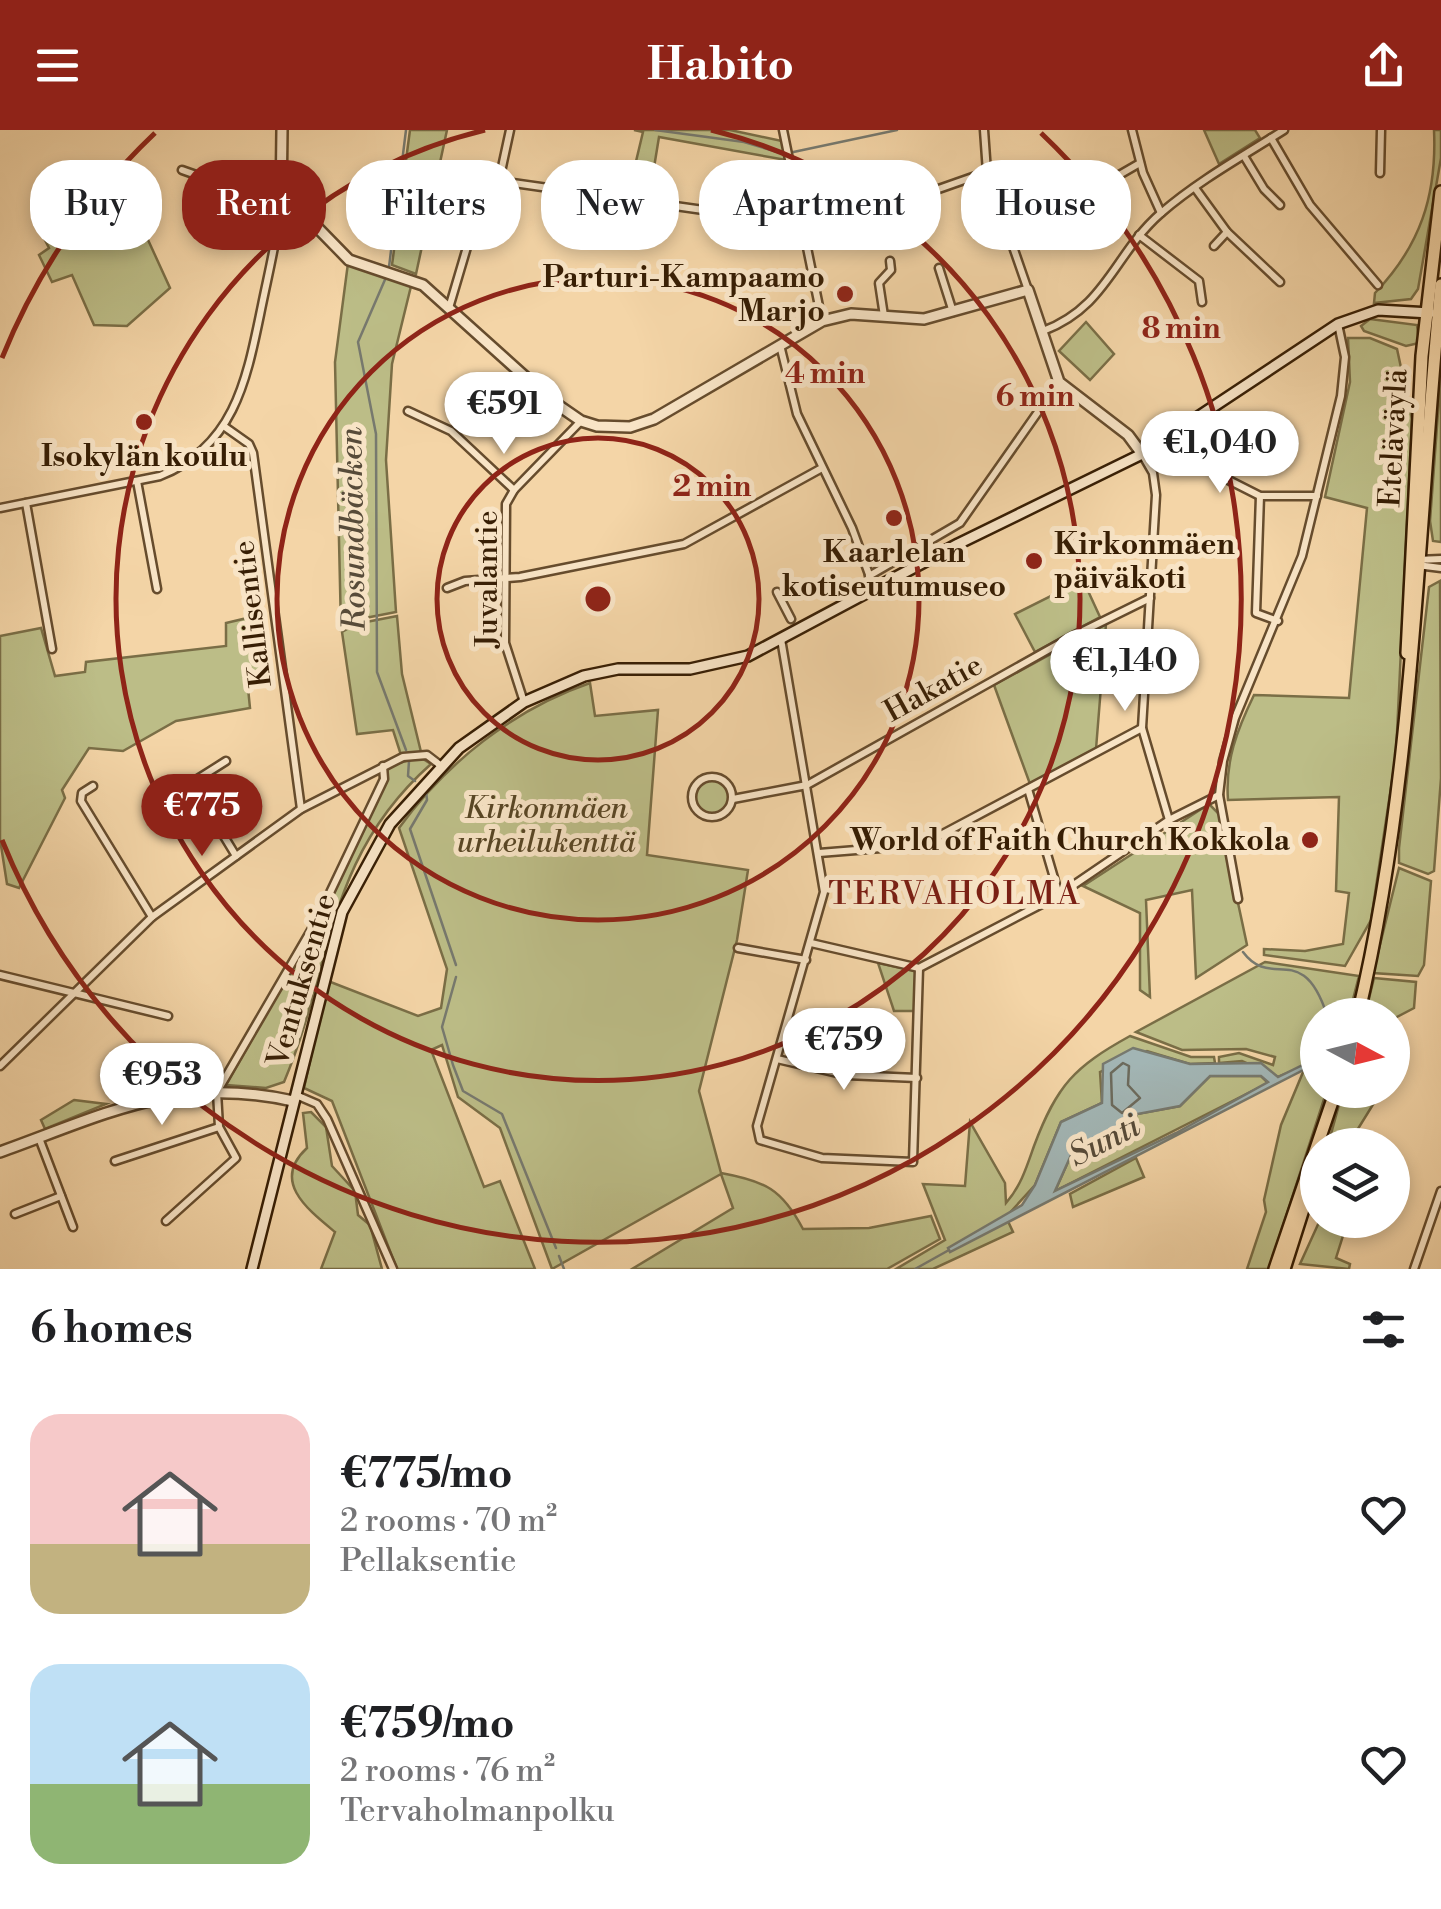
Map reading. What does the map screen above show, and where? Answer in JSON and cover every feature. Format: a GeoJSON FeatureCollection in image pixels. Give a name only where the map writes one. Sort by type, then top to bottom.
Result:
{"type":"FeatureCollection","features":[{"type":"Feature","properties":{"kind":"highway","name":"Eteläväylä"},"geometry":{"type":"LineString","coordinates":[[1361,998],[1392,842],[1418,562],[1441,192]]}},
{"type":"Feature","properties":{"kind":"highway","name":"Eteläväylä"},"geometry":{"type":"LineString","coordinates":[[1432,313],[1441,285]]}},
{"type":"Feature","properties":{"kind":"highway"},"geometry":{"type":"LineString","coordinates":[[1278,1269],[1330,1108]]}},
{"type":"Feature","properties":{"kind":"highway"},"geometry":{"type":"LineString","coordinates":[[1325,1128],[1328,1114]]}},
{"type":"Feature","properties":{"kind":"highway"},"geometry":{"type":"LineString","coordinates":[[1278,1269],[1300,1211]]}},
{"type":"Feature","properties":{"kind":"main road"},"geometry":{"type":"LineString","coordinates":[[282,130],[282,160]]}},
{"type":"Feature","properties":{"kind":"main road"},"geometry":{"type":"LineString","coordinates":[[326,236],[349,260],[424,285],[489,347],[581,421],[615,428],[654,420],[822,322],[852,314],[924,318],[1028,290],[1059,382],[1128,435],[1142,454]]}},
{"type":"Feature","properties":{"kind":"main road","name":"Ventuksentie"},"geometry":{"type":"LineString","coordinates":[[252,1269],[336,932],[353,888],[390,824],[440,766],[524,702],[584,676],[618,669],[690,669],[722,664],[781,639],[1142,454],[1338,324],[1378,310],[1432,313]]}},
{"type":"Feature","properties":{"kind":"main road"},"geometry":{"type":"LineString","coordinates":[[0,1152],[156,1097],[217,1092],[294,1098]]}},
{"type":"Feature","properties":{"kind":"street"},"geometry":{"type":"LineString","coordinates":[[503,160],[510,130]]}},
{"type":"Feature","properties":{"kind":"street"},"geometry":{"type":"LineString","coordinates":[[784,130],[789,160]]}},
{"type":"Feature","properties":{"kind":"street"},"geometry":{"type":"LineString","coordinates":[[984,130],[986,160]]}},
{"type":"Feature","properties":{"kind":"street"},"geometry":{"type":"LineString","coordinates":[[1132,130],[1140,163],[1161,213]]}},
{"type":"Feature","properties":{"kind":"street"},"geometry":{"type":"LineString","coordinates":[[1043,331],[1088,306],[1139,235],[1161,213],[1284,130]]}},
{"type":"Feature","properties":{"kind":"street"},"geometry":{"type":"LineString","coordinates":[[1380,173],[1382,130]]}},
{"type":"Feature","properties":{"kind":"street"},"geometry":{"type":"LineString","coordinates":[[1271,138],[1310,205],[1378,285]]}},
{"type":"Feature","properties":{"kind":"street"},"geometry":{"type":"LineString","coordinates":[[1244,156],[1264,189],[1280,205]]}},
{"type":"Feature","properties":{"kind":"street"},"geometry":{"type":"LineString","coordinates":[[1131,168],[1140,163]]}},
{"type":"Feature","properties":{"kind":"street"},"geometry":{"type":"LineString","coordinates":[[521,183],[699,209]]}},
{"type":"Feature","properties":{"kind":"street"},"geometry":{"type":"LineString","coordinates":[[1196,188],[1228,232],[1280,282]]}},
{"type":"Feature","properties":{"kind":"street"},"geometry":{"type":"LineString","coordinates":[[1214,246],[1228,232]]}},
{"type":"Feature","properties":{"kind":"street"},"geometry":{"type":"LineString","coordinates":[[1139,235],[1199,281],[1202,302]]}},
{"type":"Feature","properties":{"kind":"street"},"geometry":{"type":"LineString","coordinates":[[0,508],[137,480],[190,462],[224,427],[247,376],[272,250]]}},
{"type":"Feature","properties":{"kind":"street"},"geometry":{"type":"LineString","coordinates":[[449,308],[466,250]]}},
{"type":"Feature","properties":{"kind":"street"},"geometry":{"type":"LineString","coordinates":[[807,250],[822,322]]}},
{"type":"Feature","properties":{"kind":"street"},"geometry":{"type":"LineString","coordinates":[[1014,250],[1028,290]]}},
{"type":"Feature","properties":{"kind":"street"},"geometry":{"type":"LineString","coordinates":[[884,317],[879,283],[891,270],[890,261]]}},
{"type":"Feature","properties":{"kind":"street"},"geometry":{"type":"LineString","coordinates":[[939,268],[954,313]]}},
{"type":"Feature","properties":{"kind":"street"},"geometry":{"type":"LineString","coordinates":[[1238,899],[1219,795],[1228,736],[1278,621],[1317,496],[1345,369],[1338,324]]}},
{"type":"Feature","properties":{"kind":"street"},"geometry":{"type":"LineString","coordinates":[[780,344],[797,414],[874,588]]}},
{"type":"Feature","properties":{"kind":"street"},"geometry":{"type":"LineString","coordinates":[[869,576],[960,522],[1059,382]]}},
{"type":"Feature","properties":{"kind":"street"},"geometry":{"type":"LineString","coordinates":[[408,411],[452,431],[514,490]]}},
{"type":"Feature","properties":{"kind":"street","name":"Juvalantie"},"geometry":{"type":"LineString","coordinates":[[524,702],[506,655],[506,512],[514,490],[581,421]]}},
{"type":"Feature","properties":{"kind":"street","name":"Kallisentie"},"geometry":{"type":"LineString","coordinates":[[224,427],[249,444],[253,454],[300,809]]}},
{"type":"Feature","properties":{"kind":"street"},"geometry":{"type":"LineString","coordinates":[[1184,427],[1183,456],[1260,496],[1317,496]]}},
{"type":"Feature","properties":{"kind":"street"},"geometry":{"type":"LineString","coordinates":[[1142,454],[1155,483],[1142,728],[1169,820]]}},
{"type":"Feature","properties":{"kind":"street"},"geometry":{"type":"LineString","coordinates":[[447,588],[473,580],[506,578],[684,544],[822,468]]}},
{"type":"Feature","properties":{"kind":"street"},"geometry":{"type":"LineString","coordinates":[[137,480],[157,589]]}},
{"type":"Feature","properties":{"kind":"street"},"geometry":{"type":"LineString","coordinates":[[1260,496],[1256,614],[1278,621]]}},
{"type":"Feature","properties":{"kind":"street"},"geometry":{"type":"LineString","coordinates":[[26,502],[52,649]]}},
{"type":"Feature","properties":{"kind":"street"},"geometry":{"type":"LineString","coordinates":[[1418,562],[1441,560]]}},
{"type":"Feature","properties":{"kind":"street"},"geometry":{"type":"LineString","coordinates":[[1418,562],[1441,568]]}},
{"type":"Feature","properties":{"kind":"street"},"geometry":{"type":"LineString","coordinates":[[777,592],[791,619]]}},
{"type":"Feature","properties":{"kind":"street","name":"Hakatie"},"geometry":{"type":"LineString","coordinates":[[733,799],[725,780],[718,777],[702,779],[694,789],[695,808],[702,815],[722,817],[733,799],[807,786],[1072,636],[1150,598]]}},
{"type":"Feature","properties":{"kind":"street"},"geometry":{"type":"LineString","coordinates":[[781,639],[824,892],[758,1136],[769,1144],[822,1158],[912,1162],[919,968]]}},
{"type":"Feature","properties":{"kind":"street"},"geometry":{"type":"LineString","coordinates":[[818,853],[913,845],[1142,728]]}},
{"type":"Feature","properties":{"kind":"street"},"geometry":{"type":"LineString","coordinates":[[0,1066],[152,916],[300,809],[383,766],[420,754],[440,766]]}},
{"type":"Feature","properties":{"kind":"street"},"geometry":{"type":"LineString","coordinates":[[226,761],[196,780],[194,788],[236,856]]}},
{"type":"Feature","properties":{"kind":"street"},"geometry":{"type":"LineString","coordinates":[[166,1220],[236,1158],[219,1127],[217,1092],[317,920],[384,778],[383,766]]}},
{"type":"Feature","properties":{"kind":"street"},"geometry":{"type":"LineString","coordinates":[[93,786],[82,793],[82,801],[152,916]]}},
{"type":"Feature","properties":{"kind":"street"},"geometry":{"type":"LineString","coordinates":[[1028,789],[1060,895]]}},
{"type":"Feature","properties":{"kind":"street"},"geometry":{"type":"LineString","coordinates":[[811,942],[919,968],[1060,895],[1169,820],[1219,795]]}},
{"type":"Feature","properties":{"kind":"street"},"geometry":{"type":"LineString","coordinates":[[738,948],[806,960]]}},
{"type":"Feature","properties":{"kind":"street"},"geometry":{"type":"LineString","coordinates":[[0,974],[168,1016]]}},
{"type":"Feature","properties":{"kind":"street"},"geometry":{"type":"LineString","coordinates":[[777,1058],[846,1075],[917,1078]]}},
{"type":"Feature","properties":{"kind":"street"},"geometry":{"type":"LineString","coordinates":[[294,1098],[317,1104],[328,1119],[393,1269]]}},
{"type":"Feature","properties":{"kind":"street"},"geometry":{"type":"LineString","coordinates":[[115,1161],[219,1127]]}},
{"type":"Feature","properties":{"kind":"street"},"geometry":{"type":"LineString","coordinates":[[39,1138],[73,1227]]}},
{"type":"Feature","properties":{"kind":"street"},"geometry":{"type":"LineString","coordinates":[[1414,1269],[1441,1192]]}},
{"type":"Feature","properties":{"kind":"street"},"geometry":{"type":"LineString","coordinates":[[15,1214],[61,1196]]}},
{"type":"Feature","properties":{"kind":"green space"},"geometry":{"type":"Polygon","coordinates":[[[410,130],[447,130],[441,160],[406,160],[410,130]]]}},
{"type":"Feature","properties":{"kind":"green space"},"geometry":{"type":"Polygon","coordinates":[[[634,130],[730,130],[782,141],[786,160],[659,137],[655,160],[636,160],[643,132],[634,130]]]}},
{"type":"Feature","properties":{"kind":"green space"},"geometry":{"type":"Polygon","coordinates":[[[1204,130],[1255,130],[1260,138],[1219,164],[1204,130]]]}},
{"type":"Feature","properties":{"kind":"green space"},"geometry":{"type":"Polygon","coordinates":[[[1434,130],[1441,130],[1441,158],[1418,289],[1411,299],[1374,303],[1375,293],[1404,257],[1422,219],[1432,177],[1434,130]]]}},
{"type":"Feature","properties":{"kind":"green space"},"geometry":{"type":"Polygon","coordinates":[[[46,250],[153,250],[170,288],[127,326],[94,325],[72,275],[52,282],[39,255],[46,250]]]}},
{"type":"Feature","properties":{"kind":"green space"},"geometry":{"type":"Polygon","coordinates":[[[394,250],[421,250],[416,274],[392,265],[394,250]]]}},
{"type":"Feature","properties":{"kind":"green space"},"geometry":{"type":"Polygon","coordinates":[[[348,263],[412,282],[392,364],[386,460],[396,612],[350,621],[341,629],[335,362],[348,263]]]}},
{"type":"Feature","properties":{"kind":"green space"},"geometry":{"type":"Polygon","coordinates":[[[1370,319],[1417,325],[1419,343],[1406,346],[1364,331],[1361,326],[1370,319]]]}},
{"type":"Feature","properties":{"kind":"green space"},"geometry":{"type":"Polygon","coordinates":[[[1086,322],[1114,354],[1090,380],[1059,351],[1086,322]]]}},
{"type":"Feature","properties":{"kind":"green space"},"geometry":{"type":"Polygon","coordinates":[[[1348,338],[1370,338],[1397,349],[1412,419],[1396,754],[1371,920],[1345,966],[1264,955],[1264,949],[1305,951],[1343,944],[1349,893],[1336,891],[1339,797],[1228,800],[1228,772],[1242,721],[1254,695],[1349,698],[1367,508],[1325,497],[1350,382],[1348,338]]]}},
{"type":"Feature","properties":{"kind":"green space"},"geometry":{"type":"Polygon","coordinates":[[[1441,372],[1441,542],[1433,541],[1430,521],[1441,372]]]}},
{"type":"Feature","properties":{"kind":"green space"},"geometry":{"type":"Polygon","coordinates":[[[1083,580],[1100,617],[1035,652],[1015,614],[1083,580]]]}},
{"type":"Feature","properties":{"kind":"green space"},"geometry":{"type":"Polygon","coordinates":[[[1440,581],[1441,778],[1434,871],[1428,874],[1399,863],[1399,848],[1429,587],[1440,581]]]}},
{"type":"Feature","properties":{"kind":"green space"},"geometry":{"type":"Polygon","coordinates":[[[264,614],[273,681],[248,688],[250,708],[176,721],[123,751],[89,748],[62,790],[65,798],[19,888],[7,884],[0,839],[0,636],[41,628],[55,676],[85,672],[86,662],[226,646],[226,623],[264,614]]]}},
{"type":"Feature","properties":{"kind":"green space"},"geometry":{"type":"Polygon","coordinates":[[[397,616],[402,674],[421,752],[401,755],[393,730],[357,734],[342,632],[356,624],[397,616]]]}},
{"type":"Feature","properties":{"kind":"green space"},"geometry":{"type":"Polygon","coordinates":[[[1106,624],[1096,749],[1030,784],[994,685],[1106,624]]]}},
{"type":"Feature","properties":{"kind":"green space","name":"Kirkonmäen urheilukenttä"},"geometry":{"type":"Polygon","coordinates":[[[590,683],[595,716],[658,710],[647,855],[748,870],[737,940],[699,1091],[721,1173],[771,1189],[788,1204],[803,1229],[869,1228],[931,1216],[940,1239],[887,1269],[632,1269],[733,1208],[721,1174],[552,1269],[500,1128],[458,1097],[442,1045],[431,1050],[484,1187],[500,1181],[535,1269],[397,1269],[332,1101],[304,1088],[328,981],[418,1016],[441,1008],[447,969],[399,828],[438,782],[484,741],[535,707],[590,683]]]}},
{"type":"Feature","properties":{"kind":"green space"},"geometry":{"type":"Polygon","coordinates":[[[420,757],[431,764],[396,800],[370,837],[351,875],[284,1082],[266,1088],[226,1085],[319,921],[376,801],[385,767],[420,757]]]}},
{"type":"Feature","properties":{"kind":"green space"},"geometry":{"type":"Polygon","coordinates":[[[712,780],[724,785],[729,797],[724,809],[712,814],[700,809],[695,797],[700,785],[712,780]]]}},
{"type":"Feature","properties":{"kind":"green space"},"geometry":{"type":"Polygon","coordinates":[[[1209,804],[1219,814],[1247,945],[1196,978],[1192,890],[1146,900],[1150,997],[1140,990],[1140,913],[1083,886],[1209,804]]]}},
{"type":"Feature","properties":{"kind":"green space"},"geometry":{"type":"Polygon","coordinates":[[[1399,868],[1431,881],[1424,965],[1418,976],[1373,973],[1399,868]]]}},
{"type":"Feature","properties":{"kind":"green space"},"geometry":{"type":"Polygon","coordinates":[[[1265,962],[1359,976],[1353,998],[1300,998],[1300,1068],[1278,1077],[1242,1061],[1219,1063],[1219,1057],[1239,1053],[1273,1065],[1275,1057],[1246,1049],[1182,1050],[1136,1032],[1265,962]]]}},
{"type":"Feature","properties":{"kind":"green space"},"geometry":{"type":"Polygon","coordinates":[[[878,963],[916,971],[915,1011],[894,1011],[878,963]]]}},
{"type":"Feature","properties":{"kind":"green space"},"geometry":{"type":"Polygon","coordinates":[[[1374,978],[1416,982],[1414,1008],[1410,1010],[1410,998],[1369,998],[1374,978]]]}},
{"type":"Feature","properties":{"kind":"green space"},"geometry":{"type":"Polygon","coordinates":[[[1130,1036],[1191,1057],[1214,1057],[1215,1063],[1190,1064],[1147,1051],[1100,1072],[1102,1103],[1061,1122],[1035,1185],[1006,1217],[1013,1232],[933,1269],[896,1269],[945,1240],[923,1184],[965,1186],[970,1122],[1005,1183],[1006,1203],[1020,1183],[1042,1125],[1060,1093],[1081,1068],[1130,1036]]]}},
{"type":"Feature","properties":{"kind":"green space"},"geometry":{"type":"Polygon","coordinates":[[[1210,1076],[1261,1076],[1268,1083],[1055,1191],[1072,1153],[1107,1151],[1125,1141],[1137,1114],[1180,1106],[1210,1076]]]}},
{"type":"Feature","properties":{"kind":"green space"},"geometry":{"type":"Polygon","coordinates":[[[1300,1079],[1300,1108],[1321,1108],[1315,1128],[1300,1128],[1300,1173],[1269,1269],[1247,1269],[1266,1212],[1264,1200],[1281,1125],[1300,1079]]]}},
{"type":"Feature","properties":{"kind":"green space"},"geometry":{"type":"Polygon","coordinates":[[[74,1100],[106,1104],[45,1129],[41,1120],[74,1100]]]}},
{"type":"Feature","properties":{"kind":"green space"},"geometry":{"type":"Polygon","coordinates":[[[1338,1108],[1371,1108],[1359,1128],[1333,1128],[1338,1108]]]}},
{"type":"Feature","properties":{"kind":"green space"},"geometry":{"type":"Polygon","coordinates":[[[311,1112],[326,1127],[332,1166],[355,1191],[358,1215],[370,1225],[382,1269],[321,1269],[335,1232],[304,1204],[297,1194],[292,1172],[307,1148],[303,1113],[311,1112]]]}},
{"type":"Feature","properties":{"kind":"green space"},"geometry":{"type":"Polygon","coordinates":[[[1136,1158],[1144,1177],[1073,1207],[1070,1194],[1136,1158]]]}},
{"type":"Feature","properties":{"kind":"green space"},"geometry":{"type":"Polygon","coordinates":[[[1312,1238],[1342,1238],[1336,1258],[1350,1264],[1349,1269],[1300,1264],[1312,1238]]]}},
{"type":"Feature","properties":{"kind":"water"},"geometry":{"type":"Polygon","coordinates":[[[1133,1048],[1190,1064],[1261,1063],[1278,1077],[1300,1066],[1300,1072],[950,1252],[948,1248],[1022,1205],[1035,1185],[1061,1122],[1102,1103],[1103,1064],[1133,1048]],[[1210,1076],[1180,1106],[1137,1114],[1117,1149],[1072,1153],[1055,1191],[1176,1133],[1268,1082],[1261,1076],[1210,1076]]]}},
{"type":"Feature","properties":{"kind":"waterway","name":"Rosundbäcken"},"geometry":{"type":"LineString","coordinates":[[389,267],[406,130]]}},
{"type":"Feature","properties":{"kind":"waterway"},"geometry":{"type":"LineString","coordinates":[[655,130],[744,142],[784,154],[897,130]]}},
{"type":"Feature","properties":{"kind":"waterway","name":"Rosundbäcken"},"geometry":{"type":"LineString","coordinates":[[387,275],[358,342],[376,434],[377,672],[406,750]]}},
{"type":"Feature","properties":{"kind":"waterway"},"geometry":{"type":"LineString","coordinates":[[409,761],[408,776],[415,781]]}},
{"type":"Feature","properties":{"kind":"waterway","name":"Rosundbäcken"},"geometry":{"type":"LineString","coordinates":[[426,791],[427,800],[410,829],[456,965]]}},
{"type":"Feature","properties":{"kind":"waterway"},"geometry":{"type":"LineString","coordinates":[[1243,952],[1265,968],[1297,972],[1320,998]]}},
{"type":"Feature","properties":{"kind":"waterway","name":"Rosundbäcken"},"geometry":{"type":"LineString","coordinates":[[456,977],[442,1027],[453,1065],[463,1091],[502,1114],[556,1248]]}},
{"type":"Feature","properties":{"kind":"waterway","name":"Sunti"},"geometry":{"type":"LineString","coordinates":[[915,1269],[949,1250]]}},
{"type":"Feature","properties":{"kind":"waterway","name":"Rosundbäcken"},"geometry":{"type":"LineString","coordinates":[[559,1256],[564,1269]]}},
{"type":"Feature","properties":{"kind":"place","name":"Parturi-Kampaamo Marjo"},"geometry":{"type":"Point","coordinates":[845,294]}},
{"type":"Feature","properties":{"kind":"place","name":"Isokylän koulu"},"geometry":{"type":"Point","coordinates":[144,422]}},
{"type":"Feature","properties":{"kind":"place","name":"Kaarlelan kotiseutumuseo"},"geometry":{"type":"Point","coordinates":[894,518]}},
{"type":"Feature","properties":{"kind":"place","name":"Kirkonmäen päiväkoti"},"geometry":{"type":"Point","coordinates":[1034,561]}},
{"type":"Feature","properties":{"kind":"place","name":"World of Faith Church Kokkola"},"geometry":{"type":"Point","coordinates":[1310,840]}},
{"type":"Feature","properties":{"kind":"district","name":"TERVAHOLMA"},"geometry":{"type":"Point","coordinates":[955,893]}}]}
